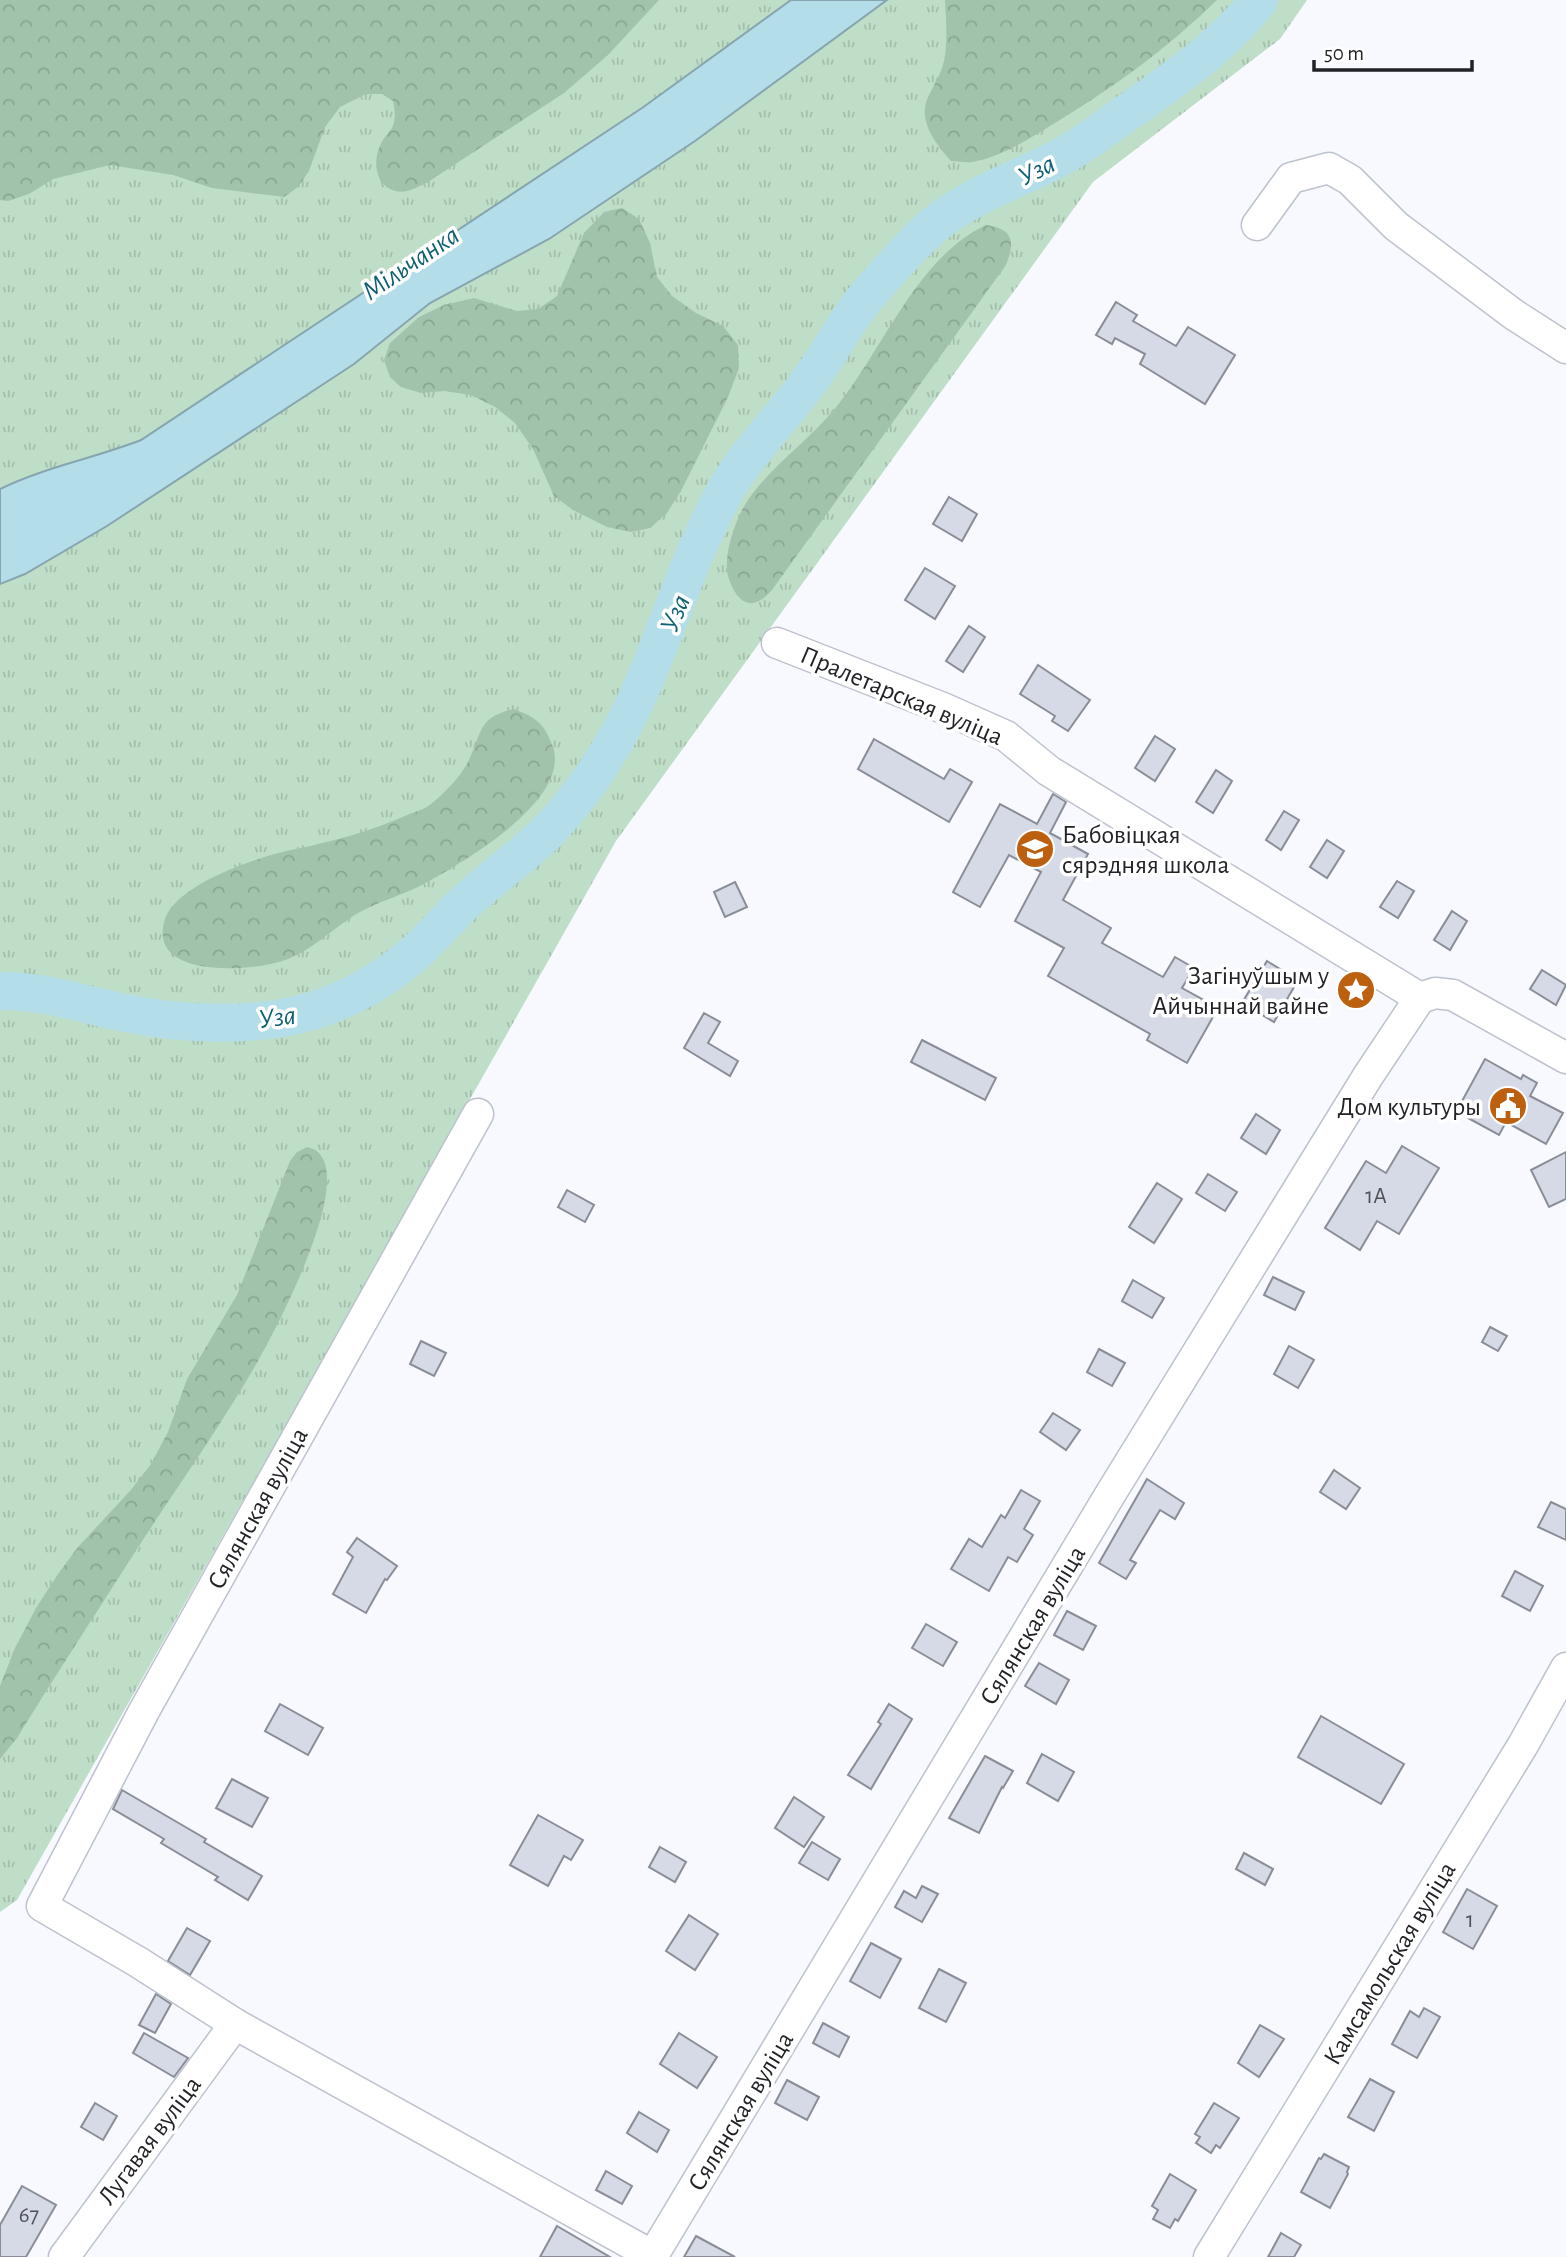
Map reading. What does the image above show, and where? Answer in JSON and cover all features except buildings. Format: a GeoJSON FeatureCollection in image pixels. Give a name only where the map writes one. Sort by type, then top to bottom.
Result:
{"type":"FeatureCollection","features":[{"type":"Feature","properties":{"kind":"street"},"geometry":{"type":"LineString","coordinates":[[1257,225],[1291,178],[1329,168],[1350,180],[1406,234],[1513,314],[1566,348]]}},
{"type":"Feature","properties":{"kind":"street","name":"Пралетарская вуліца"},"geometry":{"type":"LineString","coordinates":[[777,643],[943,708],[1006,736],[1049,771],[1420,998]]}},
{"type":"Feature","properties":{"kind":"street"},"geometry":{"type":"LineString","coordinates":[[1420,998],[1435,993],[1452,995],[1566,1058]]}},
{"type":"Feature","properties":{"kind":"street","name":"Сялянская вуліца"},"geometry":{"type":"LineString","coordinates":[[653,2257],[1111,1493],[1368,1076],[1420,998]]}},
{"type":"Feature","properties":{"kind":"street","name":"Сялянская вуліца"},"geometry":{"type":"LineString","coordinates":[[235,2024],[138,1962],[42,1906],[144,1711],[478,1114]]}},
{"type":"Feature","properties":{"kind":"street","name":"Камсамольская вуліца"},"geometry":{"type":"LineString","coordinates":[[1209,2257],[1523,1745],[1566,1668]]}},
{"type":"Feature","properties":{"kind":"street"},"geometry":{"type":"LineString","coordinates":[[235,2024],[653,2257]]}},
{"type":"Feature","properties":{"kind":"street","name":"Лугавая вуліца"},"geometry":{"type":"LineString","coordinates":[[64,2257],[235,2024]]}},
{"type":"Feature","properties":{"kind":"green space"},"geometry":{"type":"Polygon","coordinates":[[[0,0],[1307,0],[1280,39],[1093,182],[616,841],[17,1900],[0,1912],[0,1007],[38,1009],[132,1028],[188,1035],[251,1035],[313,1023],[343,1013],[371,999],[424,963],[583,815],[560,798],[462,888],[403,948],[375,968],[318,994],[259,1006],[196,1008],[142,1002],[32,980],[0,979],[0,0]]]}},
{"type":"Feature","properties":{"kind":"green space"},"geometry":{"type":"Polygon","coordinates":[[[0,0],[659,0],[608,55],[564,93],[428,182],[408,191],[387,187],[377,172],[379,147],[394,121],[393,101],[382,94],[366,94],[340,107],[325,127],[309,171],[298,187],[284,197],[212,188],[173,175],[110,165],[53,179],[29,194],[8,201],[0,200],[0,0]]]}},
{"type":"Feature","properties":{"kind":"green space"},"geometry":{"type":"Polygon","coordinates":[[[945,0],[1217,0],[1158,52],[1094,98],[1012,148],[992,157],[967,162],[951,161],[934,140],[926,123],[925,106],[944,61],[945,0]]]}},
{"type":"Feature","properties":{"kind":"green space"},"geometry":{"type":"Polygon","coordinates":[[[622,208],[639,219],[650,243],[657,277],[672,296],[696,313],[723,326],[738,345],[739,368],[728,397],[681,491],[667,513],[650,528],[631,532],[607,527],[573,510],[554,496],[533,449],[515,423],[495,407],[471,395],[444,391],[421,393],[401,387],[390,377],[384,360],[390,343],[419,317],[444,305],[474,298],[517,311],[538,309],[557,296],[584,233],[604,212],[622,208]]]}},
{"type":"Feature","properties":{"kind":"green space"},"geometry":{"type":"Polygon","coordinates":[[[986,225],[1002,230],[1010,238],[1011,250],[1006,265],[772,590],[760,601],[743,601],[730,582],[727,555],[735,526],[751,496],[772,471],[832,412],[919,284],[939,260],[961,240],[986,225]]]}},
{"type":"Feature","properties":{"kind":"green space"},"geometry":{"type":"Polygon","coordinates":[[[514,709],[529,715],[543,727],[553,747],[554,768],[545,789],[528,810],[483,848],[418,887],[360,912],[301,953],[279,962],[245,968],[224,968],[184,961],[170,952],[163,938],[165,919],[173,906],[186,894],[243,864],[353,835],[426,807],[447,790],[462,772],[487,721],[502,712],[514,709]]]}},
{"type":"Feature","properties":{"kind":"green space"},"geometry":{"type":"Polygon","coordinates":[[[307,1147],[323,1158],[327,1181],[322,1212],[311,1247],[281,1317],[229,1409],[17,1738],[0,1759],[0,1686],[15,1648],[58,1574],[78,1547],[151,1464],[168,1432],[187,1379],[237,1295],[290,1161],[297,1152],[307,1147]]]}},
{"type":"Feature","properties":{"kind":"water","name":"Мільчанка"},"geometry":{"type":"Polygon","coordinates":[[[791,0],[887,0],[695,141],[549,239],[430,303],[354,364],[107,526],[25,574],[0,584],[0,489],[141,440],[642,108],[791,0]]]}},
{"type":"Feature","properties":{"kind":"waterway","name":"Уза"},"geometry":{"type":"LineString","coordinates":[[0,991],[46,995],[159,1019],[218,1023],[256,1021],[295,1016],[333,1004],[351,996],[401,964],[422,947],[469,898],[545,834],[587,784],[609,751],[642,687],[695,553],[727,488],[807,384],[871,291],[938,222],[967,203],[1061,157],[1089,140],[1201,58],[1231,31],[1259,0]]}},
{"type":"Feature","properties":{"kind":"place","name":"Бабовіцкая сярэдняя школа"},"geometry":{"type":"Point","coordinates":[1035,849]}},
{"type":"Feature","properties":{"kind":"place","name":"Загінуўшым у Айчыннай вайне"},"geometry":{"type":"Point","coordinates":[1356,990]}},
{"type":"Feature","properties":{"kind":"place","name":"Дом культуры"},"geometry":{"type":"Point","coordinates":[1508,1106]}}]}
